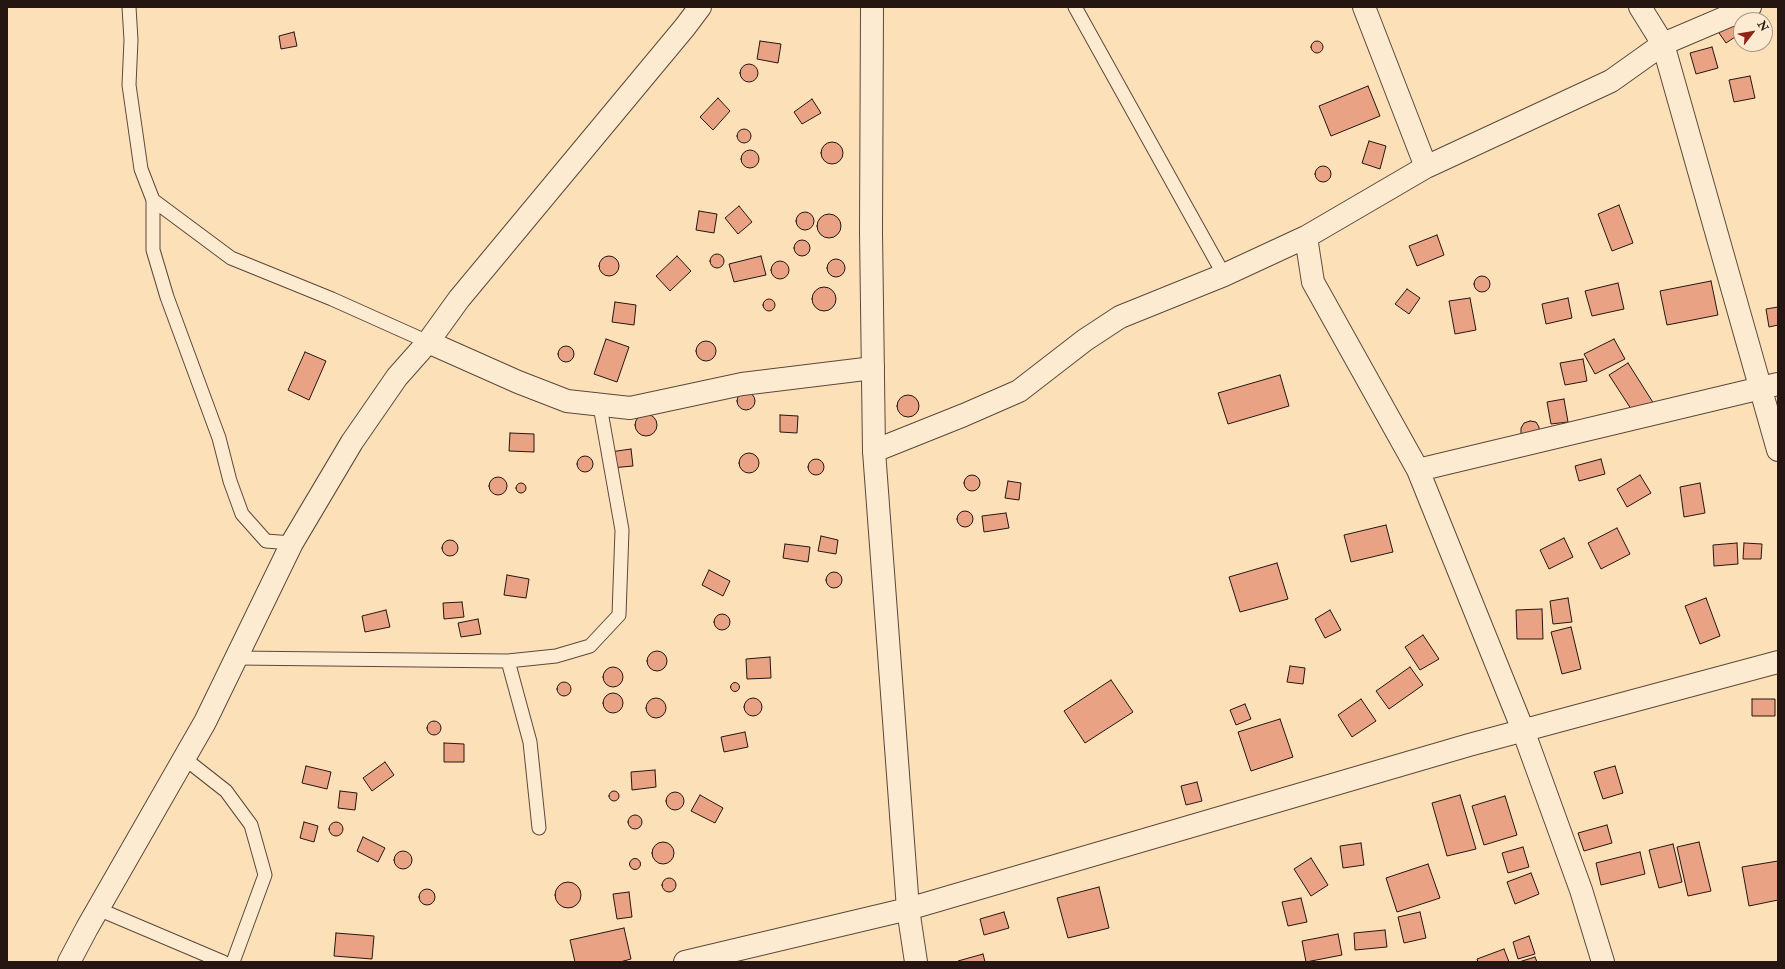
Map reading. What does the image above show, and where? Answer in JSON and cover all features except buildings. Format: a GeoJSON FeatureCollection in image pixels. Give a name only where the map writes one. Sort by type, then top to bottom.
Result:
{"type":"FeatureCollection","features":[{"type":"Feature","properties":{"kind":"street"},"geometry":{"type":"LineString","coordinates":[[69,962],[205,722],[292,543],[352,442],[396,378],[428,342],[459,299],[680,34],[700,7]]}},
{"type":"Feature","properties":{"kind":"street"},"geometry":{"type":"LineString","coordinates":[[872,7],[871,232],[874,451],[908,909],[916,962]]}},
{"type":"Feature","properties":{"kind":"street"},"geometry":{"type":"LineString","coordinates":[[1364,7],[1426,167]]}},
{"type":"Feature","properties":{"kind":"street"},"geometry":{"type":"LineString","coordinates":[[1640,7],[1663,44],[1769,386],[1778,450]]}},
{"type":"Feature","properties":{"kind":"street"},"geometry":{"type":"LineString","coordinates":[[874,451],[1019,391],[1085,340],[1120,317],[1224,275],[1306,237],[1426,167],[1611,81],[1663,44],[1750,7]]}},
{"type":"Feature","properties":{"kind":"street"},"geometry":{"type":"LineString","coordinates":[[1306,237],[1313,282],[1418,470],[1523,730],[1581,890],[1603,962]]}},
{"type":"Feature","properties":{"kind":"street"},"geometry":{"type":"LineString","coordinates":[[428,342],[518,382],[568,401],[600,406],[630,408],[742,384],[873,368]]}},
{"type":"Feature","properties":{"kind":"street"},"geometry":{"type":"LineString","coordinates":[[1418,470],[1769,386]]}},
{"type":"Feature","properties":{"kind":"street"},"geometry":{"type":"LineString","coordinates":[[686,962],[908,909],[1523,730],[1778,662]]}},
{"type":"Feature","properties":{"kind":"lane"},"geometry":{"type":"LineString","coordinates":[[129,7],[131,40],[129,85],[141,169],[153,200],[153,250],[167,297],[219,438],[230,481],[242,514],[266,541],[292,543]]}},
{"type":"Feature","properties":{"kind":"lane"},"geometry":{"type":"LineString","coordinates":[[1075,7],[1224,275]]}},
{"type":"Feature","properties":{"kind":"lane"},"geometry":{"type":"LineString","coordinates":[[153,200],[231,258],[332,299],[428,342]]}},
{"type":"Feature","properties":{"kind":"lane"},"geometry":{"type":"LineString","coordinates":[[237,658],[508,661],[556,656],[590,646],[620,615],[622,530],[600,406]]}},
{"type":"Feature","properties":{"kind":"lane"},"geometry":{"type":"LineString","coordinates":[[508,661],[530,742],[539,828]]}},
{"type":"Feature","properties":{"kind":"lane"},"geometry":{"type":"LineString","coordinates":[[184,758],[226,791],[251,825],[265,875],[233,962]]}},
{"type":"Feature","properties":{"kind":"lane"},"geometry":{"type":"LineString","coordinates":[[98,909],[223,962]]}}]}
